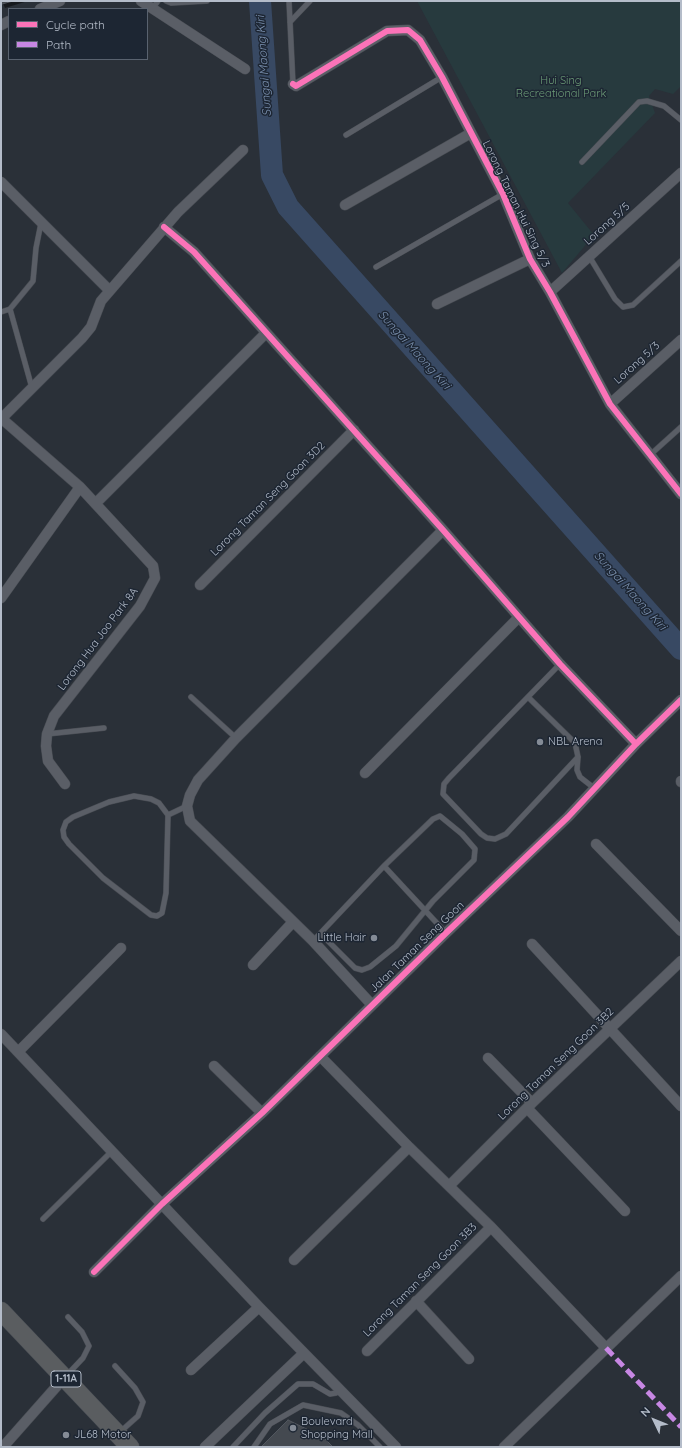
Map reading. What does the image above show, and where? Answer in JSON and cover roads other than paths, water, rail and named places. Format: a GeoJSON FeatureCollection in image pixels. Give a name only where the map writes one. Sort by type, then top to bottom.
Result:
{"type":"FeatureCollection","features":[{"type":"Feature","properties":{"kind":"highway","name":"1-11A"},"geometry":{"type":"LineString","coordinates":[[2,1314],[124,1441]]}},
{"type":"Feature","properties":{"kind":"street"},"geometry":{"type":"LineString","coordinates":[[42,8],[60,1]]}},
{"type":"Feature","properties":{"kind":"street"},"geometry":{"type":"LineString","coordinates":[[141,1],[155,5],[245,69]]}},
{"type":"Feature","properties":{"kind":"street","name":"Lorong Taman Hui Sing 5/3"},"geometry":{"type":"LineString","coordinates":[[293,84],[296,86],[387,31],[408,30],[420,40],[442,77],[503,194],[530,259],[550,292],[610,404],[681,494]]}},
{"type":"Feature","properties":{"kind":"street"},"geometry":{"type":"LineString","coordinates":[[345,205],[471,133]]}},
{"type":"Feature","properties":{"kind":"street"},"geometry":{"type":"LineString","coordinates":[[1,418],[90,328],[101,301],[109,290],[178,212],[243,150]]}},
{"type":"Feature","properties":{"kind":"street","name":"Lorong 5/5"},"geometry":{"type":"LineString","coordinates":[[550,292],[681,173]]}},
{"type":"Feature","properties":{"kind":"street"},"geometry":{"type":"LineString","coordinates":[[2,186],[109,290]]}},
{"type":"Feature","properties":{"kind":"street"},"geometry":{"type":"LineString","coordinates":[[164,228],[194,252],[443,530],[560,664],[636,744]]}},
{"type":"Feature","properties":{"kind":"street"},"geometry":{"type":"LineString","coordinates":[[437,304],[530,259]]}},
{"type":"Feature","properties":{"kind":"street"},"geometry":{"type":"LineString","coordinates":[[96,503],[266,333]]}},
{"type":"Feature","properties":{"kind":"street","name":"Lorong 5/3"},"geometry":{"type":"LineString","coordinates":[[610,404],[681,340]]}},
{"type":"Feature","properties":{"kind":"street","name":"Lorong Hua Joo Park 8A"},"geometry":{"type":"LineString","coordinates":[[1,418],[80,487],[153,566],[154,578],[140,606],[54,716],[47,734],[46,746],[48,761],[65,784]]}},
{"type":"Feature","properties":{"kind":"street","name":"Lorong Taman Seng Goon 3D2"},"geometry":{"type":"LineString","coordinates":[[200,585],[354,430]]}},
{"type":"Feature","properties":{"kind":"street"},"geometry":{"type":"LineString","coordinates":[[1,598],[80,487]]}},
{"type":"Feature","properties":{"kind":"street"},"geometry":{"type":"LineString","coordinates":[[372,1005],[313,941],[292,923],[190,821],[188,806],[190,795],[198,780],[236,738],[443,530]]}},
{"type":"Feature","properties":{"kind":"street"},"geometry":{"type":"LineString","coordinates":[[366,773],[519,617]]}},
{"type":"Feature","properties":{"kind":"street","name":"Jalan Taman Seng Goon"},"geometry":{"type":"LineString","coordinates":[[94,1272],[162,1204],[262,1113],[446,933],[568,817],[636,744],[681,700]]}},
{"type":"Feature","properties":{"kind":"street"},"geometry":{"type":"LineString","coordinates":[[596,844],[681,931]]}},
{"type":"Feature","properties":{"kind":"street"},"geometry":{"type":"LineString","coordinates":[[252,965],[292,923]]}},
{"type":"Feature","properties":{"kind":"street"},"geometry":{"type":"LineString","coordinates":[[532,944],[681,1106]]}},
{"type":"Feature","properties":{"kind":"street"},"geometry":{"type":"LineString","coordinates":[[19,1051],[121,948]]}},
{"type":"Feature","properties":{"kind":"street","name":"Lorong Taman Seng Goon 3B2"},"geometry":{"type":"LineString","coordinates":[[449,1186],[530,1105],[681,962]]}},
{"type":"Feature","properties":{"kind":"street"},"geometry":{"type":"LineString","coordinates":[[1,1034],[19,1051],[259,1307],[396,1447]]}},
{"type":"Feature","properties":{"kind":"street"},"geometry":{"type":"LineString","coordinates":[[320,1056],[409,1147],[491,1227],[606,1348]]}},
{"type":"Feature","properties":{"kind":"street"},"geometry":{"type":"LineString","coordinates":[[488,1058],[625,1211]]}},
{"type":"Feature","properties":{"kind":"street"},"geometry":{"type":"LineString","coordinates":[[214,1066],[262,1113]]}},
{"type":"Feature","properties":{"kind":"street"},"geometry":{"type":"LineString","coordinates":[[294,1260],[409,1147]]}},
{"type":"Feature","properties":{"kind":"street","name":"Lorong Taman Seng Goon 3B3"},"geometry":{"type":"LineString","coordinates":[[366,1351],[491,1227]]}},
{"type":"Feature","properties":{"kind":"street"},"geometry":{"type":"LineString","coordinates":[[504,1447],[681,1276]]}},
{"type":"Feature","properties":{"kind":"street"},"geometry":{"type":"LineString","coordinates":[[416,1301],[469,1359]]}},
{"type":"Feature","properties":{"kind":"street"},"geometry":{"type":"LineString","coordinates":[[191,1370],[259,1307]]}},
{"type":"Feature","properties":{"kind":"street"},"geometry":{"type":"LineString","coordinates":[[205,1447],[304,1353]]}},
{"type":"Feature","properties":{"kind":"street"},"geometry":{"type":"LineString","coordinates":[[4,1447],[64,1378]]}},
{"type":"Feature","properties":{"kind":"lane"},"geometry":{"type":"LineString","coordinates":[[166,1],[171,3],[207,1]]}},
{"type":"Feature","properties":{"kind":"lane"},"geometry":{"type":"LineString","coordinates":[[289,1],[293,84]]}},
{"type":"Feature","properties":{"kind":"lane"},"geometry":{"type":"LineString","coordinates":[[290,22],[310,1]]}},
{"type":"Feature","properties":{"kind":"lane"},"geometry":{"type":"LineString","coordinates":[[346,135],[442,77]]}},
{"type":"Feature","properties":{"kind":"lane"},"geometry":{"type":"LineString","coordinates":[[582,162],[639,102],[647,100],[664,106],[681,120]]}},
{"type":"Feature","properties":{"kind":"lane"},"geometry":{"type":"LineString","coordinates":[[376,267],[503,194]]}},
{"type":"Feature","properties":{"kind":"lane"},"geometry":{"type":"LineString","coordinates":[[1,312],[10,309],[34,281],[36,248],[40,223]]}},
{"type":"Feature","properties":{"kind":"lane"},"geometry":{"type":"LineString","coordinates":[[589,256],[615,299],[623,307],[633,305],[681,261]]}},
{"type":"Feature","properties":{"kind":"lane"},"geometry":{"type":"LineString","coordinates":[[10,309],[32,388]]}},
{"type":"Feature","properties":{"kind":"lane"},"geometry":{"type":"LineString","coordinates":[[650,455],[681,427]]}},
{"type":"Feature","properties":{"kind":"lane"},"geometry":{"type":"LineString","coordinates":[[560,664],[449,778],[444,784],[442,794],[481,834],[488,838],[495,839],[506,834],[578,757]]}},
{"type":"Feature","properties":{"kind":"lane"},"geometry":{"type":"LineString","coordinates":[[191,697],[236,738]]}},
{"type":"Feature","properties":{"kind":"lane"},"geometry":{"type":"LineString","coordinates":[[528,697],[575,743],[578,757],[577,770],[580,777],[594,788]]}},
{"type":"Feature","properties":{"kind":"lane"},"geometry":{"type":"LineString","coordinates":[[47,734],[104,728]]}},
{"type":"Feature","properties":{"kind":"lane"},"geometry":{"type":"LineString","coordinates":[[134,796],[151,799],[159,803],[168,815],[166,893],[162,913],[157,916],[151,916],[103,878],[69,844],[64,837],[63,830],[66,822],[73,817],[108,802],[134,796]]}},
{"type":"Feature","properties":{"kind":"lane"},"geometry":{"type":"LineString","coordinates":[[168,815],[188,806]]}},
{"type":"Feature","properties":{"kind":"lane"},"geometry":{"type":"LineString","coordinates":[[313,941],[384,866],[433,819],[440,816],[462,834],[474,848],[474,860],[426,910],[396,946],[370,967],[362,970],[355,968],[321,934]]}},
{"type":"Feature","properties":{"kind":"lane"},"geometry":{"type":"LineString","coordinates":[[384,866],[446,933]]}},
{"type":"Feature","properties":{"kind":"lane"},"geometry":{"type":"LineString","coordinates":[[43,1219],[112,1150]]}},
{"type":"Feature","properties":{"kind":"lane"},"geometry":{"type":"LineString","coordinates":[[64,1378],[84,1358],[89,1346],[82,1332],[68,1317]]}},
{"type":"Feature","properties":{"kind":"lane"},"geometry":{"type":"LineString","coordinates":[[115,1366],[134,1388],[143,1402],[138,1416],[124,1441]]}},
{"type":"Feature","properties":{"kind":"lane"},"geometry":{"type":"LineString","coordinates":[[233,1447],[266,1413],[298,1384],[313,1384],[330,1394],[336,1393],[339,1390]]}},
{"type":"Feature","properties":{"kind":"lane"},"geometry":{"type":"LineString","coordinates":[[254,1447],[270,1424],[303,1405],[341,1413],[358,1425],[380,1447]]}},
{"type":"Feature","properties":{"kind":"waterway","name":"Sungai Maong Kiri"},"geometry":{"type":"LineString","coordinates":[[260,1],[272,175],[288,207],[681,649]]}},
{"type":"Feature","properties":{"kind":"place","name":"NBL Arena"},"geometry":{"type":"Point","coordinates":[540,742]}},
{"type":"Feature","properties":{"kind":"place","name":"Little Hair"},"geometry":{"type":"Point","coordinates":[374,938]}},
{"type":"Feature","properties":{"kind":"place","name":"Boulevard Shopping Mall"},"geometry":{"type":"Point","coordinates":[293,1428]}},
{"type":"Feature","properties":{"kind":"place","name":"JL68 Motor"},"geometry":{"type":"Point","coordinates":[66,1435]}},
{"type":"Feature","properties":{"kind":"park label","name":"Hui Sing Recreational Park"},"geometry":{"type":"Point","coordinates":[561,87]}}]}
